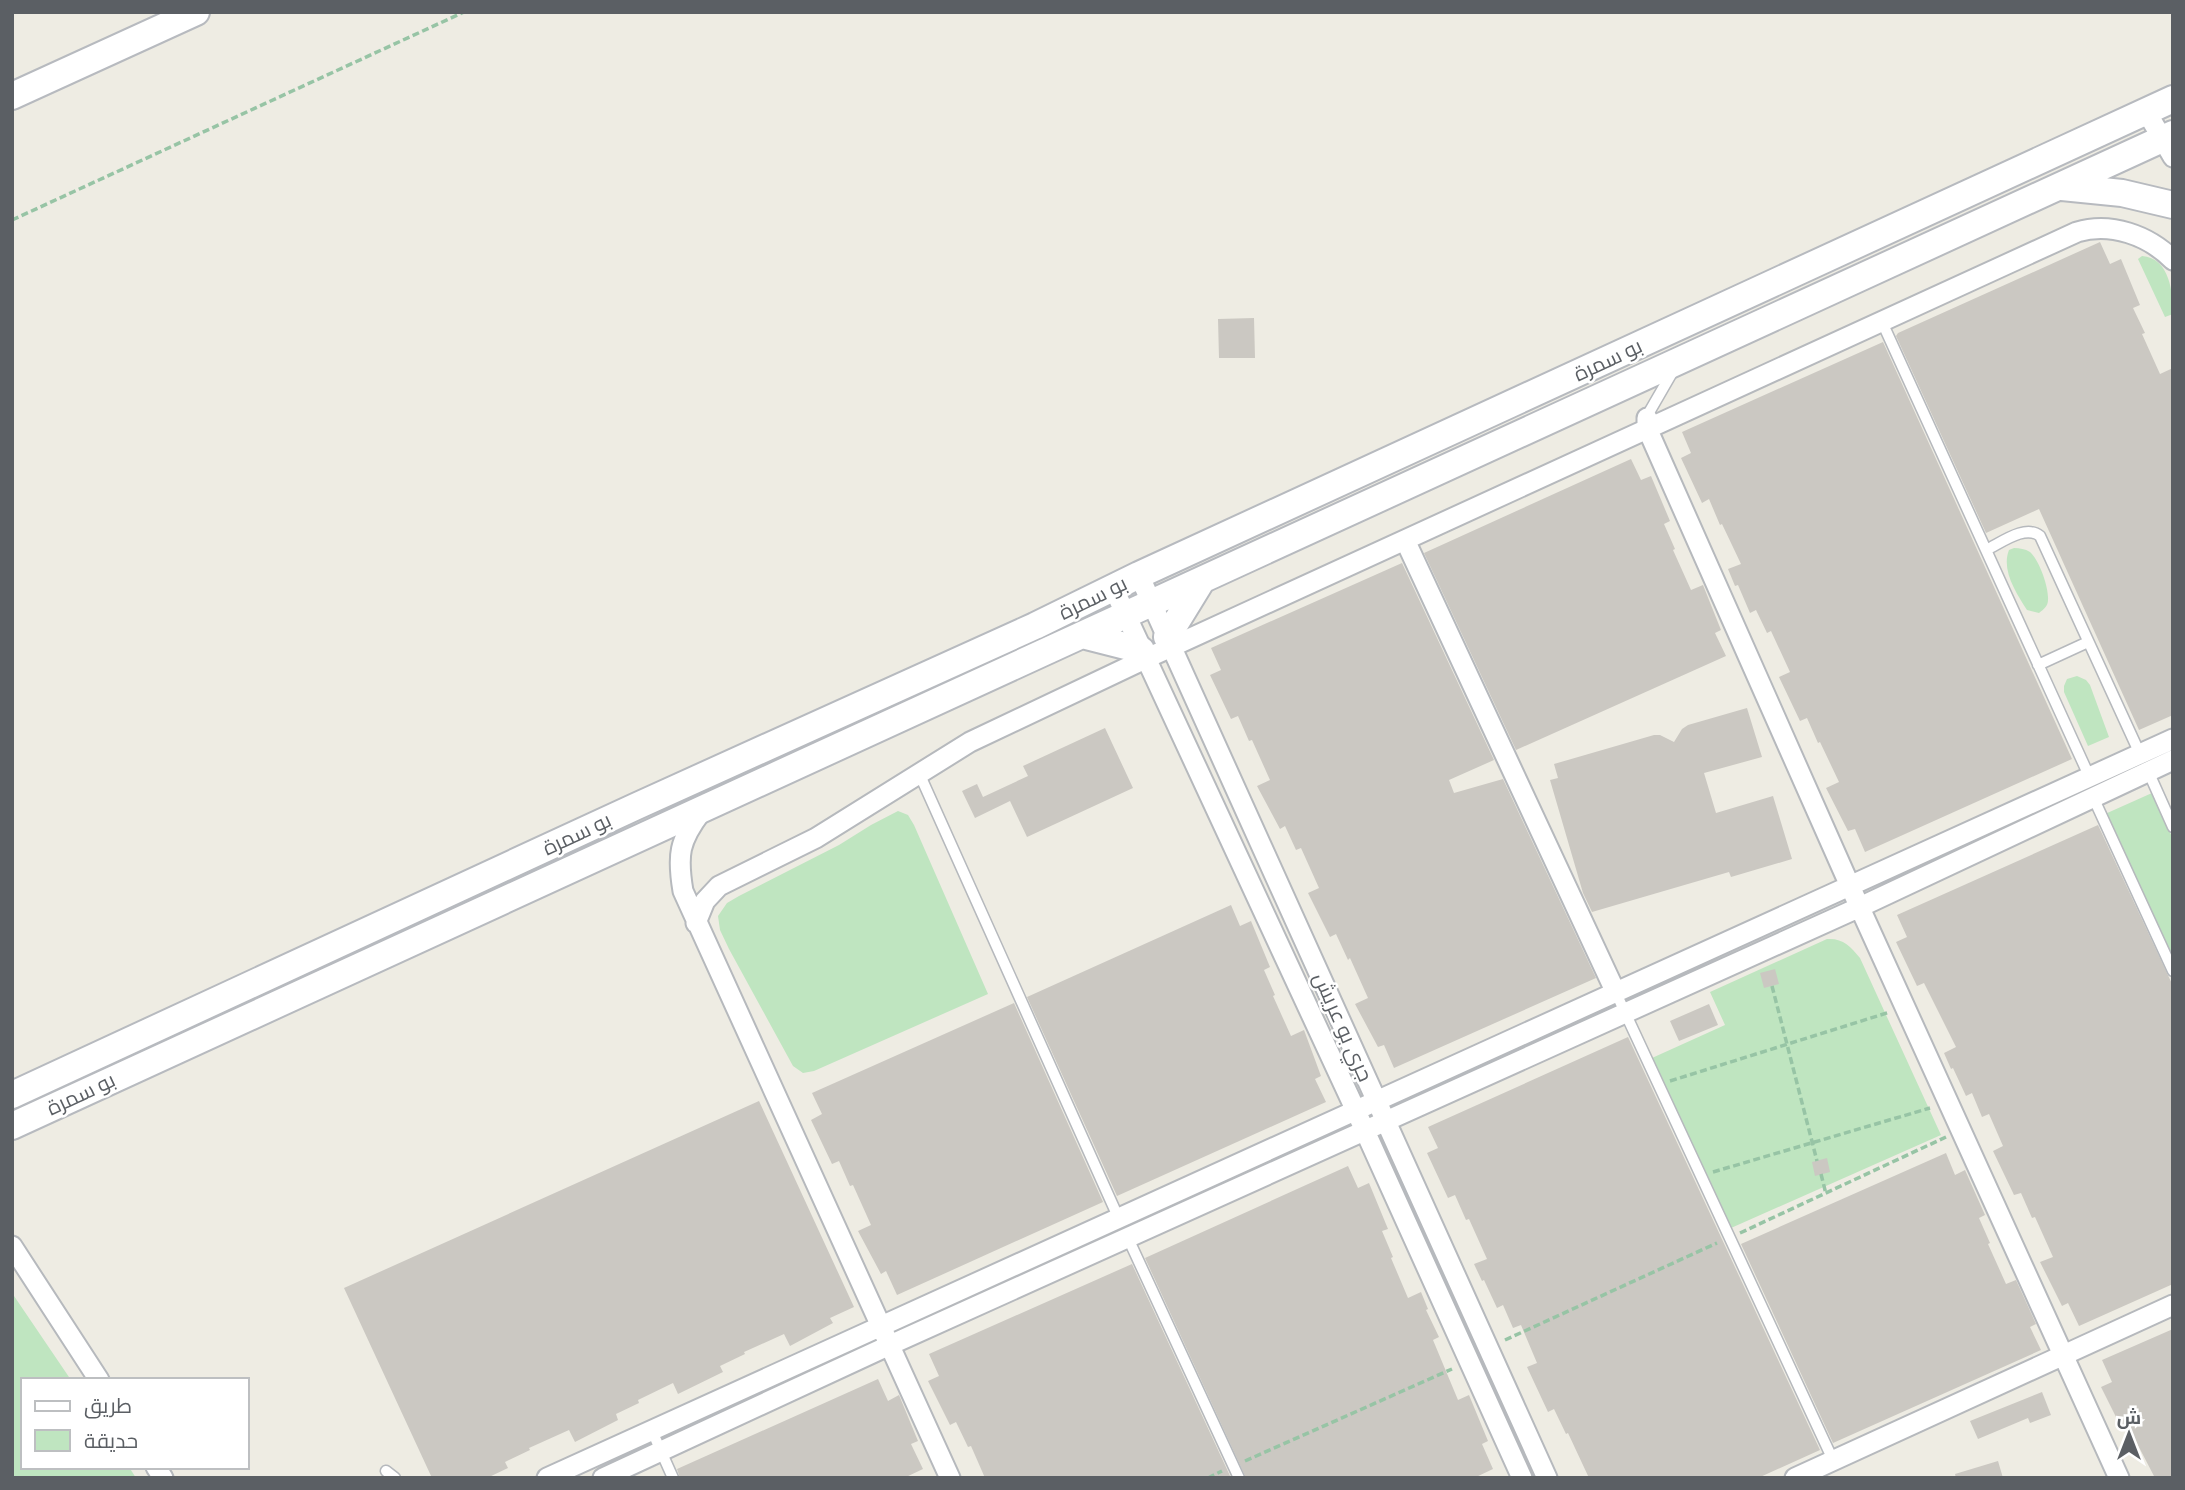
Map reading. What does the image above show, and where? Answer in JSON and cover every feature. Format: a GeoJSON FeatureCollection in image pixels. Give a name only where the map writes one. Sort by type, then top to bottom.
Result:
{"type":"FeatureCollection","features":[{"type":"Feature","properties":{"kind":"street"},"geometry":{"type":"LineString","coordinates":[[12,96],[196,12]]}},
{"type":"Feature","properties":{"kind":"street","name":"بو سمرة"},"geometry":{"type":"LineString","coordinates":[[12,1095],[637,806],[1035,626],[1113,587],[2173,99]]}},
{"type":"Feature","properties":{"kind":"street"},"geometry":{"type":"LineString","coordinates":[[2147,111],[2169,143]]}},
{"type":"Feature","properties":{"kind":"street","name":"بو سمرة"},"geometry":{"type":"LineString","coordinates":[[22,1122],[1679,360],[2060,187],[2169,143]]}},
{"type":"Feature","properties":{"kind":"street"},"geometry":{"type":"LineString","coordinates":[[2060,187],[2122,192],[2173,205]]}},
{"type":"Feature","properties":{"kind":"street"},"geometry":{"type":"LineString","coordinates":[[696,923],[705,901],[719,886],[816,838],[970,742],[1143,654],[1405,540],[1647,422],[1882,322],[2077,232],[2103,228],[2137,236],[2161,248],[2173,260]]}},
{"type":"Feature","properties":{"kind":"street"},"geometry":{"type":"LineString","coordinates":[[1647,422],[1850,886],[2119,1478]]}},
{"type":"Feature","properties":{"kind":"street"},"geometry":{"type":"LineString","coordinates":[[1405,540],[1616,993]]}},
{"type":"Feature","properties":{"kind":"street","name":"جري بو عريش"},"geometry":{"type":"LineString","coordinates":[[1139,575],[1547,1478]]}},
{"type":"Feature","properties":{"kind":"street"},"geometry":{"type":"LineString","coordinates":[[1169,642],[1202,580]]}},
{"type":"Feature","properties":{"kind":"street","name":"جري بو عريش"},"geometry":{"type":"LineString","coordinates":[[1113,587],[1356,1111],[1522,1478]]}},
{"type":"Feature","properties":{"kind":"street"},"geometry":{"type":"LineString","coordinates":[[1082,635],[1143,654]]}},
{"type":"Feature","properties":{"kind":"street"},"geometry":{"type":"LineString","coordinates":[[547,1478],[1850,886],[2144,763],[2173,739]]}},
{"type":"Feature","properties":{"kind":"street"},"geometry":{"type":"LineString","coordinates":[[2144,763],[2173,760]]}},
{"type":"Feature","properties":{"kind":"street"},"geometry":{"type":"LineString","coordinates":[[603,1478],[1363,1130],[1860,907],[2091,787]]}},
{"type":"Feature","properties":{"kind":"street"},"geometry":{"type":"LineString","coordinates":[[701,812],[687,829],[681,845],[678,864],[682,891],[950,1478]]}},
{"type":"Feature","properties":{"kind":"street"},"geometry":{"type":"LineString","coordinates":[[12,1137],[22,1122]]}},
{"type":"Feature","properties":{"kind":"street"},"geometry":{"type":"LineString","coordinates":[[12,1246],[98,1378]]}},
{"type":"Feature","properties":{"kind":"street"},"geometry":{"type":"LineString","coordinates":[[1795,1478],[2173,1305]]}},
{"type":"Feature","properties":{"kind":"lane"},"geometry":{"type":"LineString","coordinates":[[1882,322],[2173,971]]}},
{"type":"Feature","properties":{"kind":"lane"},"geometry":{"type":"LineString","coordinates":[[1647,422],[1679,360]]}},
{"type":"Feature","properties":{"kind":"lane"},"geometry":{"type":"LineString","coordinates":[[1986,550],[2027,531],[2040,536],[2173,827]]}},
{"type":"Feature","properties":{"kind":"lane"},"geometry":{"type":"LineString","coordinates":[[2038,665],[2088,642]]}},
{"type":"Feature","properties":{"kind":"lane"},"geometry":{"type":"LineString","coordinates":[[918,773],[1239,1478]]}},
{"type":"Feature","properties":{"kind":"lane"},"geometry":{"type":"LineString","coordinates":[[1616,993],[1833,1460]]}},
{"type":"Feature","properties":{"kind":"lane"},"geometry":{"type":"LineString","coordinates":[[652,1431],[673,1478]]}},
{"type":"Feature","properties":{"kind":"lane"},"geometry":{"type":"LineString","coordinates":[[386,1478],[386,1471],[395,1478]]}},
{"type":"Feature","properties":{"kind":"path"},"geometry":{"type":"LineString","coordinates":[[12,220],[464,12]]}},
{"type":"Feature","properties":{"kind":"path"},"geometry":{"type":"LineString","coordinates":[[1772,986],[1817,1160]]}},
{"type":"Feature","properties":{"kind":"path"},"geometry":{"type":"LineString","coordinates":[[1658,1084],[1905,1008]]}},
{"type":"Feature","properties":{"kind":"path"},"geometry":{"type":"LineString","coordinates":[[1701,1176],[1948,1102]]}},
{"type":"Feature","properties":{"kind":"path"},"geometry":{"type":"LineString","coordinates":[[1730,1237],[1961,1130]]}},
{"type":"Feature","properties":{"kind":"path"},"geometry":{"type":"LineString","coordinates":[[1821,1174],[1826,1194]]}},
{"type":"Feature","properties":{"kind":"green space"},"geometry":{"type":"Polygon","coordinates":[[[2142,256],[2159,263],[2164,270],[2171,287],[2173,314],[2165,317],[2138,259],[2142,256]]]}},
{"type":"Feature","properties":{"kind":"green space"},"geometry":{"type":"Polygon","coordinates":[[[2014,548],[2030,552],[2043,574],[2048,602],[2039,613],[2027,610],[2011,581],[2007,558],[2009,550],[2014,548]]]}},
{"type":"Feature","properties":{"kind":"green space"},"geometry":{"type":"Polygon","coordinates":[[[2077,676],[2090,685],[2109,737],[2088,746],[2064,692],[2067,679],[2077,676]]]}},
{"type":"Feature","properties":{"kind":"green space"},"geometry":{"type":"Polygon","coordinates":[[[2152,793],[2173,839],[2173,961],[2105,814],[2152,793]]]}},
{"type":"Feature","properties":{"kind":"green space"},"geometry":{"type":"Polygon","coordinates":[[[898,811],[908,815],[914,825],[988,994],[814,1071],[803,1073],[793,1066],[729,949],[720,930],[718,916],[727,903],[739,896],[839,845],[898,811]]]}},
{"type":"Feature","properties":{"kind":"green space"},"geometry":{"type":"Polygon","coordinates":[[[1827,939],[1846,944],[1860,958],[1941,1135],[1731,1228],[1652,1058],[1725,1025],[1710,992],[1827,939]]]}},
{"type":"Feature","properties":{"kind":"green space"},"geometry":{"type":"Polygon","coordinates":[[[12,1293],[70,1378],[21,1378],[21,1469],[130,1469],[136,1478],[12,1478],[12,1293]]]}},
{"type":"Feature","properties":{"kind":"building"},"geometry":{"type":"Polygon","coordinates":[[[2100,242],[2110,264],[2121,259],[2140,305],[2133,308],[2160,374],[2173,368],[2173,715],[2139,730],[2039,509],[1986,533],[1896,336],[2100,242]]]}},
{"type":"Feature","properties":{"kind":"building"},"geometry":{"type":"Polygon","coordinates":[[[1254,318],[1255,358],[1219,358],[1218,319],[1254,318]]]}},
{"type":"Feature","properties":{"kind":"building"},"geometry":{"type":"Polygon","coordinates":[[[1883,342],[2072,759],[1865,852],[1855,829],[1848,831],[1826,788],[1839,782],[1807,718],[1800,721],[1779,677],[1790,672],[1771,631],[1767,633],[1756,610],[1750,613],[1738,585],[1735,586],[1728,569],[1741,564],[1709,499],[1702,503],[1681,458],[1691,453],[1682,432],[1883,342]]]}},
{"type":"Feature","properties":{"kind":"building"},"geometry":{"type":"Polygon","coordinates":[[[1631,459],[1641,480],[1651,476],[1670,521],[1664,524],[1675,549],[1673,550],[1691,590],[1703,585],[1721,630],[1715,633],[1726,656],[1516,750],[1424,553],[1631,459]]]}},
{"type":"Feature","properties":{"kind":"building"},"geometry":{"type":"Polygon","coordinates":[[[1402,563],[1494,760],[1449,780],[1454,793],[1503,779],[1596,978],[1394,1068],[1384,1045],[1378,1047],[1355,1004],[1368,998],[1350,958],[1348,960],[1336,934],[1330,937],[1308,893],[1319,888],[1301,848],[1296,850],[1285,826],[1280,829],[1257,786],[1270,780],[1252,740],[1249,741],[1238,716],[1231,719],[1210,675],[1221,670],[1211,648],[1402,563]]]}},
{"type":"Feature","properties":{"kind":"building"},"geometry":{"type":"Polygon","coordinates":[[[1747,708],[1762,757],[1704,773],[1716,813],[1773,796],[1792,859],[1731,877],[1729,872],[1592,912],[1583,893],[1550,780],[1558,778],[1554,764],[1654,735],[1674,742],[1688,725],[1747,708]]]}},
{"type":"Feature","properties":{"kind":"building"},"geometry":{"type":"Polygon","coordinates":[[[1105,728],[1133,788],[1027,837],[1010,801],[975,818],[962,791],[977,784],[983,797],[1028,776],[1023,766],[1105,728]]]}},
{"type":"Feature","properties":{"kind":"building"},"geometry":{"type":"Polygon","coordinates":[[[2098,825],[2173,986],[2173,1284],[2079,1326],[2068,1303],[2062,1306],[2040,1262],[2053,1257],[2035,1217],[2032,1218],[2021,1193],[2014,1195],[1993,1151],[2003,1146],[1989,1114],[1982,1117],[1972,1093],[1966,1096],[1953,1068],[1951,1069],[1944,1053],[1956,1047],[1924,983],[1917,986],[1896,942],[1907,937],[1897,915],[2098,825]]]}},
{"type":"Feature","properties":{"kind":"building"},"geometry":{"type":"Polygon","coordinates":[[[1231,905],[1240,926],[1251,921],[1270,967],[1264,970],[1275,995],[1273,996],[1291,1036],[1304,1030],[1321,1076],[1315,1079],[1326,1102],[1117,1196],[1027,997],[1231,905]]]}},
{"type":"Feature","properties":{"kind":"building"},"geometry":{"type":"Polygon","coordinates":[[[1775,969],[1779,984],[1764,988],[1760,973],[1775,969]]]}},
{"type":"Feature","properties":{"kind":"building"},"geometry":{"type":"Polygon","coordinates":[[[1014,1003],[1103,1202],[897,1295],[886,1271],[881,1274],[858,1231],[871,1225],[853,1185],[850,1186],[839,1161],[832,1164],[811,1120],[822,1114],[812,1093],[1014,1003]]]}},
{"type":"Feature","properties":{"kind":"building"},"geometry":{"type":"Polygon","coordinates":[[[1709,1004],[1718,1025],[1679,1041],[1670,1021],[1709,1004]]]}},
{"type":"Feature","properties":{"kind":"building"},"geometry":{"type":"Polygon","coordinates":[[[1628,1037],[1820,1450],[1758,1478],[1589,1478],[1554,1409],[1548,1412],[1527,1367],[1537,1363],[1521,1325],[1513,1328],[1503,1305],[1497,1308],[1474,1264],[1487,1259],[1469,1219],[1466,1220],[1455,1195],[1448,1198],[1427,1153],[1438,1148],[1428,1127],[1628,1037]]]}},
{"type":"Feature","properties":{"kind":"building"},"geometry":{"type":"Polygon","coordinates":[[[759,1101],[854,1307],[830,1318],[833,1323],[790,1346],[784,1334],[744,1352],[745,1354],[720,1366],[723,1372],[678,1394],[673,1383],[638,1400],[639,1403],[616,1414],[618,1420],[575,1442],[569,1430],[529,1448],[530,1450],[505,1462],[508,1468],[487,1478],[432,1478],[344,1288],[759,1101]]]}},
{"type":"Feature","properties":{"kind":"building"},"geometry":{"type":"Polygon","coordinates":[[[1946,1153],[1955,1175],[1965,1170],[1985,1215],[1979,1218],[1990,1243],[1988,1244],[2006,1284],[2016,1280],[2036,1324],[2030,1327],[2041,1350],[1833,1443],[1741,1244],[1946,1153]]]}},
{"type":"Feature","properties":{"kind":"building"},"geometry":{"type":"Polygon","coordinates":[[[1827,1158],[1830,1172],[1815,1176],[1812,1162],[1827,1158]]]}},
{"type":"Feature","properties":{"kind":"building"},"geometry":{"type":"Polygon","coordinates":[[[1348,1166],[1358,1188],[1369,1183],[1388,1229],[1382,1231],[1393,1257],[1391,1258],[1408,1298],[1421,1292],[1439,1337],[1433,1340],[1458,1400],[1469,1395],[1488,1441],[1482,1444],[1493,1469],[1474,1478],[1246,1478],[1145,1258],[1348,1166]]]}},
{"type":"Feature","properties":{"kind":"building"},"geometry":{"type":"Polygon","coordinates":[[[1132,1264],[1231,1478],[985,1478],[971,1446],[968,1447],[956,1422],[950,1425],[928,1381],[939,1376],[929,1354],[1132,1264]]]}},
{"type":"Feature","properties":{"kind":"building"},"geometry":{"type":"Polygon","coordinates":[[[2173,1329],[2173,1478],[2155,1478],[2129,1428],[2123,1431],[2101,1387],[2112,1382],[2102,1360],[2173,1329]]]}},
{"type":"Feature","properties":{"kind":"building"},"geometry":{"type":"Polygon","coordinates":[[[878,1379],[888,1401],[899,1395],[918,1441],[911,1444],[923,1469],[904,1478],[680,1478],[677,1469],[878,1379]]]}},
{"type":"Feature","properties":{"kind":"building"},"geometry":{"type":"Polygon","coordinates":[[[2042,1392],[2051,1415],[2030,1423],[2028,1418],[1978,1439],[1970,1421],[2042,1392]]]}},
{"type":"Feature","properties":{"kind":"building"},"geometry":{"type":"Polygon","coordinates":[[[1998,1461],[2003,1478],[1956,1478],[1955,1474],[1998,1461]]]}}]}
